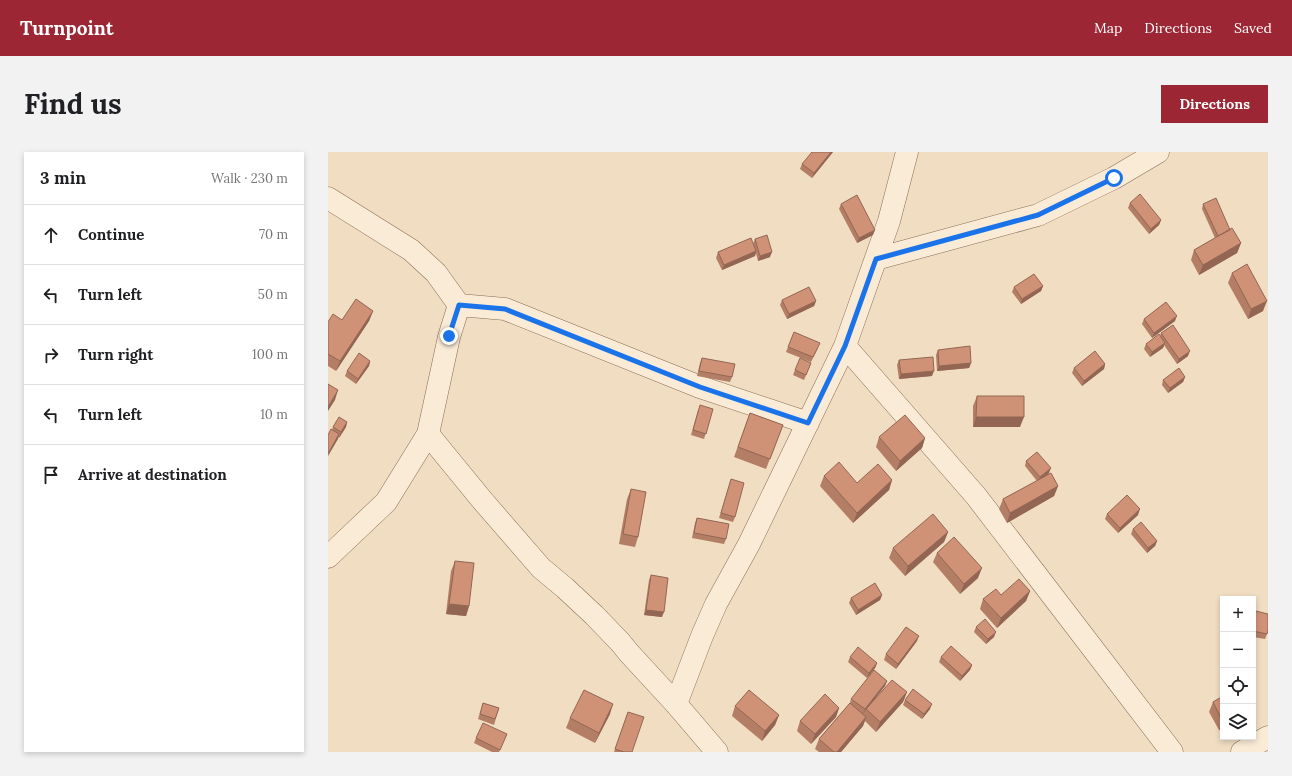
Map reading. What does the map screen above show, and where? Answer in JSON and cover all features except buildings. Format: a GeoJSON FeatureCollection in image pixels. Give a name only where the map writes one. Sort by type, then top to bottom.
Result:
{"type":"FeatureCollection","features":[{"type":"Feature","properties":{"kind":"street"},"geometry":{"type":"LineString","coordinates":[[676,704],[716,604],[749,544],[845,346],[876,259],[907,152]]}},
{"type":"Feature","properties":{"kind":"street"},"geometry":{"type":"LineString","coordinates":[[876,259],[1038,215],[1114,178],[1158,152]]}},
{"type":"Feature","properties":{"kind":"street"},"geometry":{"type":"LineString","coordinates":[[328,198],[411,250],[436,273],[459,305],[505,309],[700,387],[808,423]]}},
{"type":"Feature","properties":{"kind":"street"},"geometry":{"type":"LineString","coordinates":[[328,557],[386,502],[428,434],[449,336],[459,305]]}},
{"type":"Feature","properties":{"kind":"street"},"geometry":{"type":"LineString","coordinates":[[845,346],[976,496],[1172,752]]}},
{"type":"Feature","properties":{"kind":"street"},"geometry":{"type":"LineString","coordinates":[[428,434],[482,500],[541,568],[594,615],[620,642],[717,752]]}},
{"type":"Feature","properties":{"kind":"street"},"geometry":{"type":"LineString","coordinates":[[1242,752],[1268,737]]}},
{"type":"Feature","properties":{"kind":"route"},"geometry":{"type":"LineString","coordinates":[[449,336],[459,305],[505,309],[700,387],[808,423],[845,346],[876,259],[892,256],[1038,215],[1114,178]]}}]}
